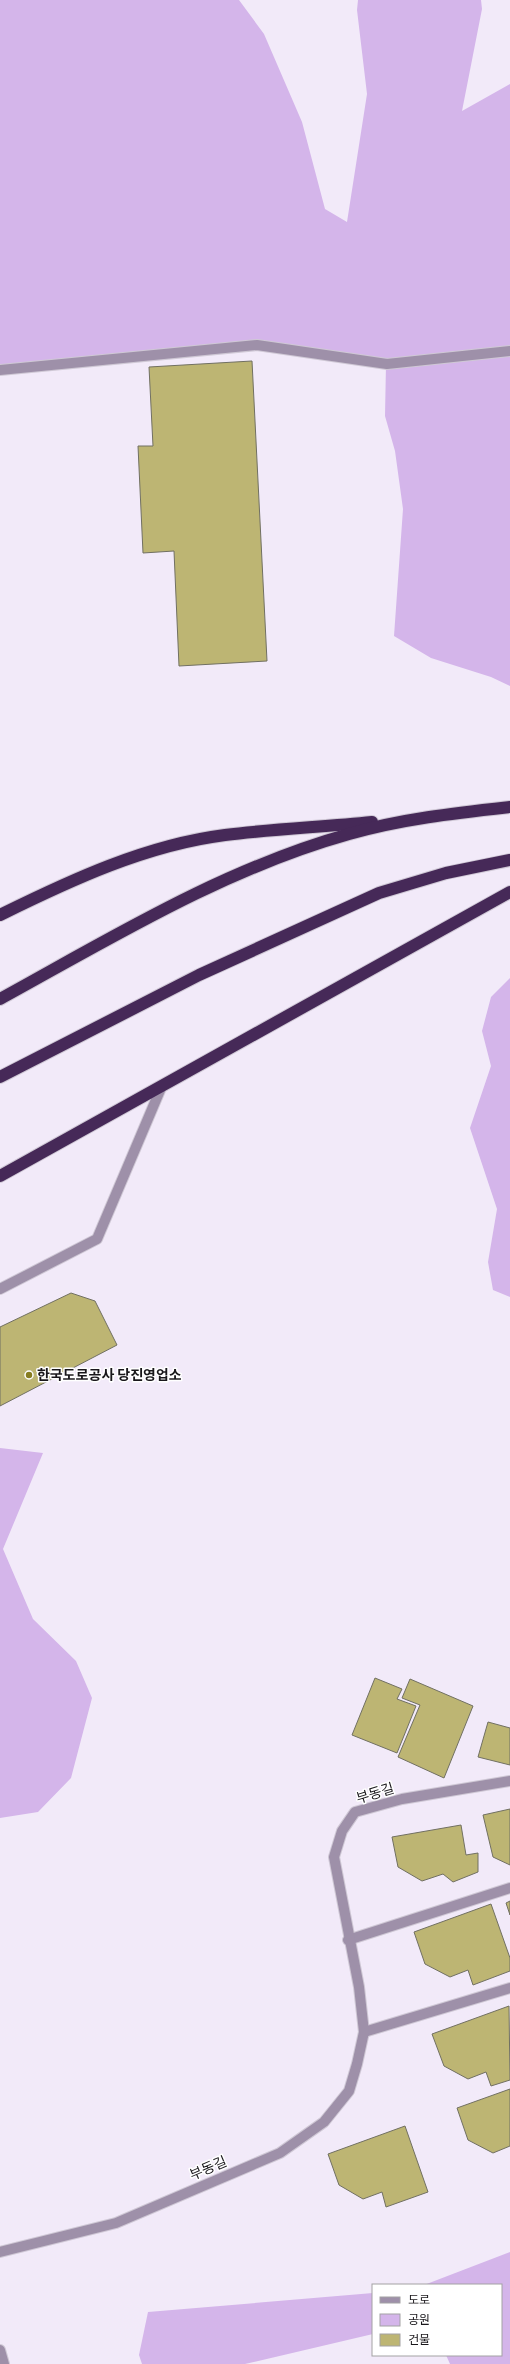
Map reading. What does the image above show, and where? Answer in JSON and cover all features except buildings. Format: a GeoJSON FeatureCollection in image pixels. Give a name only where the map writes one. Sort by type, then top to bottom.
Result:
{"type":"FeatureCollection","features":[{"type":"Feature","properties":{"kind":"highway"},"geometry":{"type":"LineString","coordinates":[[0,915],[64,884],[148,852],[224,835],[433,816],[510,807]]}},
{"type":"Feature","properties":{"kind":"highway"},"geometry":{"type":"LineString","coordinates":[[0,999],[197,891],[273,859],[350,834],[433,816]]}},
{"type":"Feature","properties":{"kind":"highway"},"geometry":{"type":"LineString","coordinates":[[0,1077],[198,975],[379,893],[446,873],[510,860]]}},
{"type":"Feature","properties":{"kind":"highway"},"geometry":{"type":"LineString","coordinates":[[0,1176],[161,1088],[510,892]]}},
{"type":"Feature","properties":{"kind":"street"},"geometry":{"type":"LineString","coordinates":[[0,370],[257,345],[386,364],[510,351]]}},
{"type":"Feature","properties":{"kind":"street"},"geometry":{"type":"LineString","coordinates":[[0,1289],[97,1239],[161,1088]]}},
{"type":"Feature","properties":{"kind":"street","name":"부동길"},"geometry":{"type":"LineString","coordinates":[[0,2252],[116,2224],[280,2153],[324,2122],[349,2091],[358,2064],[364,2032],[359,1987],[348,1940],[334,1857],[342,1831],[355,1812],[402,1799],[510,1781]]}},
{"type":"Feature","properties":{"kind":"street"},"geometry":{"type":"LineString","coordinates":[[348,1940],[510,1888]]}},
{"type":"Feature","properties":{"kind":"street"},"geometry":{"type":"LineString","coordinates":[[364,2032],[510,1988]]}},
{"type":"Feature","properties":{"kind":"street"},"geometry":{"type":"LineString","coordinates":[[0,2350],[4,2364]]}},
{"type":"Feature","properties":{"kind":"green space"},"geometry":{"type":"Polygon","coordinates":[[[0,0],[239,0],[264,34],[302,122],[325,209],[347,222],[367,94],[357,10],[358,0],[481,0],[482,9],[462,111],[510,84],[510,686],[491,677],[431,658],[394,636],[403,509],[395,451],[385,416],[386,364],[257,345],[0,370],[0,0]]]}},
{"type":"Feature","properties":{"kind":"green space"},"geometry":{"type":"Polygon","coordinates":[[[510,978],[510,1297],[493,1290],[488,1262],[497,1209],[470,1128],[491,1066],[482,1031],[491,997],[510,978]]]}},
{"type":"Feature","properties":{"kind":"green space"},"geometry":{"type":"Polygon","coordinates":[[[0,1448],[43,1453],[3,1549],[33,1619],[76,1661],[92,1698],[71,1778],[38,1812],[0,1818],[0,1448]]]}},
{"type":"Feature","properties":{"kind":"green space"},"geometry":{"type":"Polygon","coordinates":[[[510,2252],[510,2364],[450,2364],[446,2356],[502,2356],[502,2284],[427,2284],[510,2252]]]}},
{"type":"Feature","properties":{"kind":"green space"},"geometry":{"type":"Polygon","coordinates":[[[372,2293],[372,2334],[245,2364],[142,2364],[139,2355],[148,2312],[372,2293]]]}},
{"type":"Feature","properties":{"kind":"place","name":"한국도로공사 당진영업소"},"geometry":{"type":"Point","coordinates":[29,1375]}}]}
